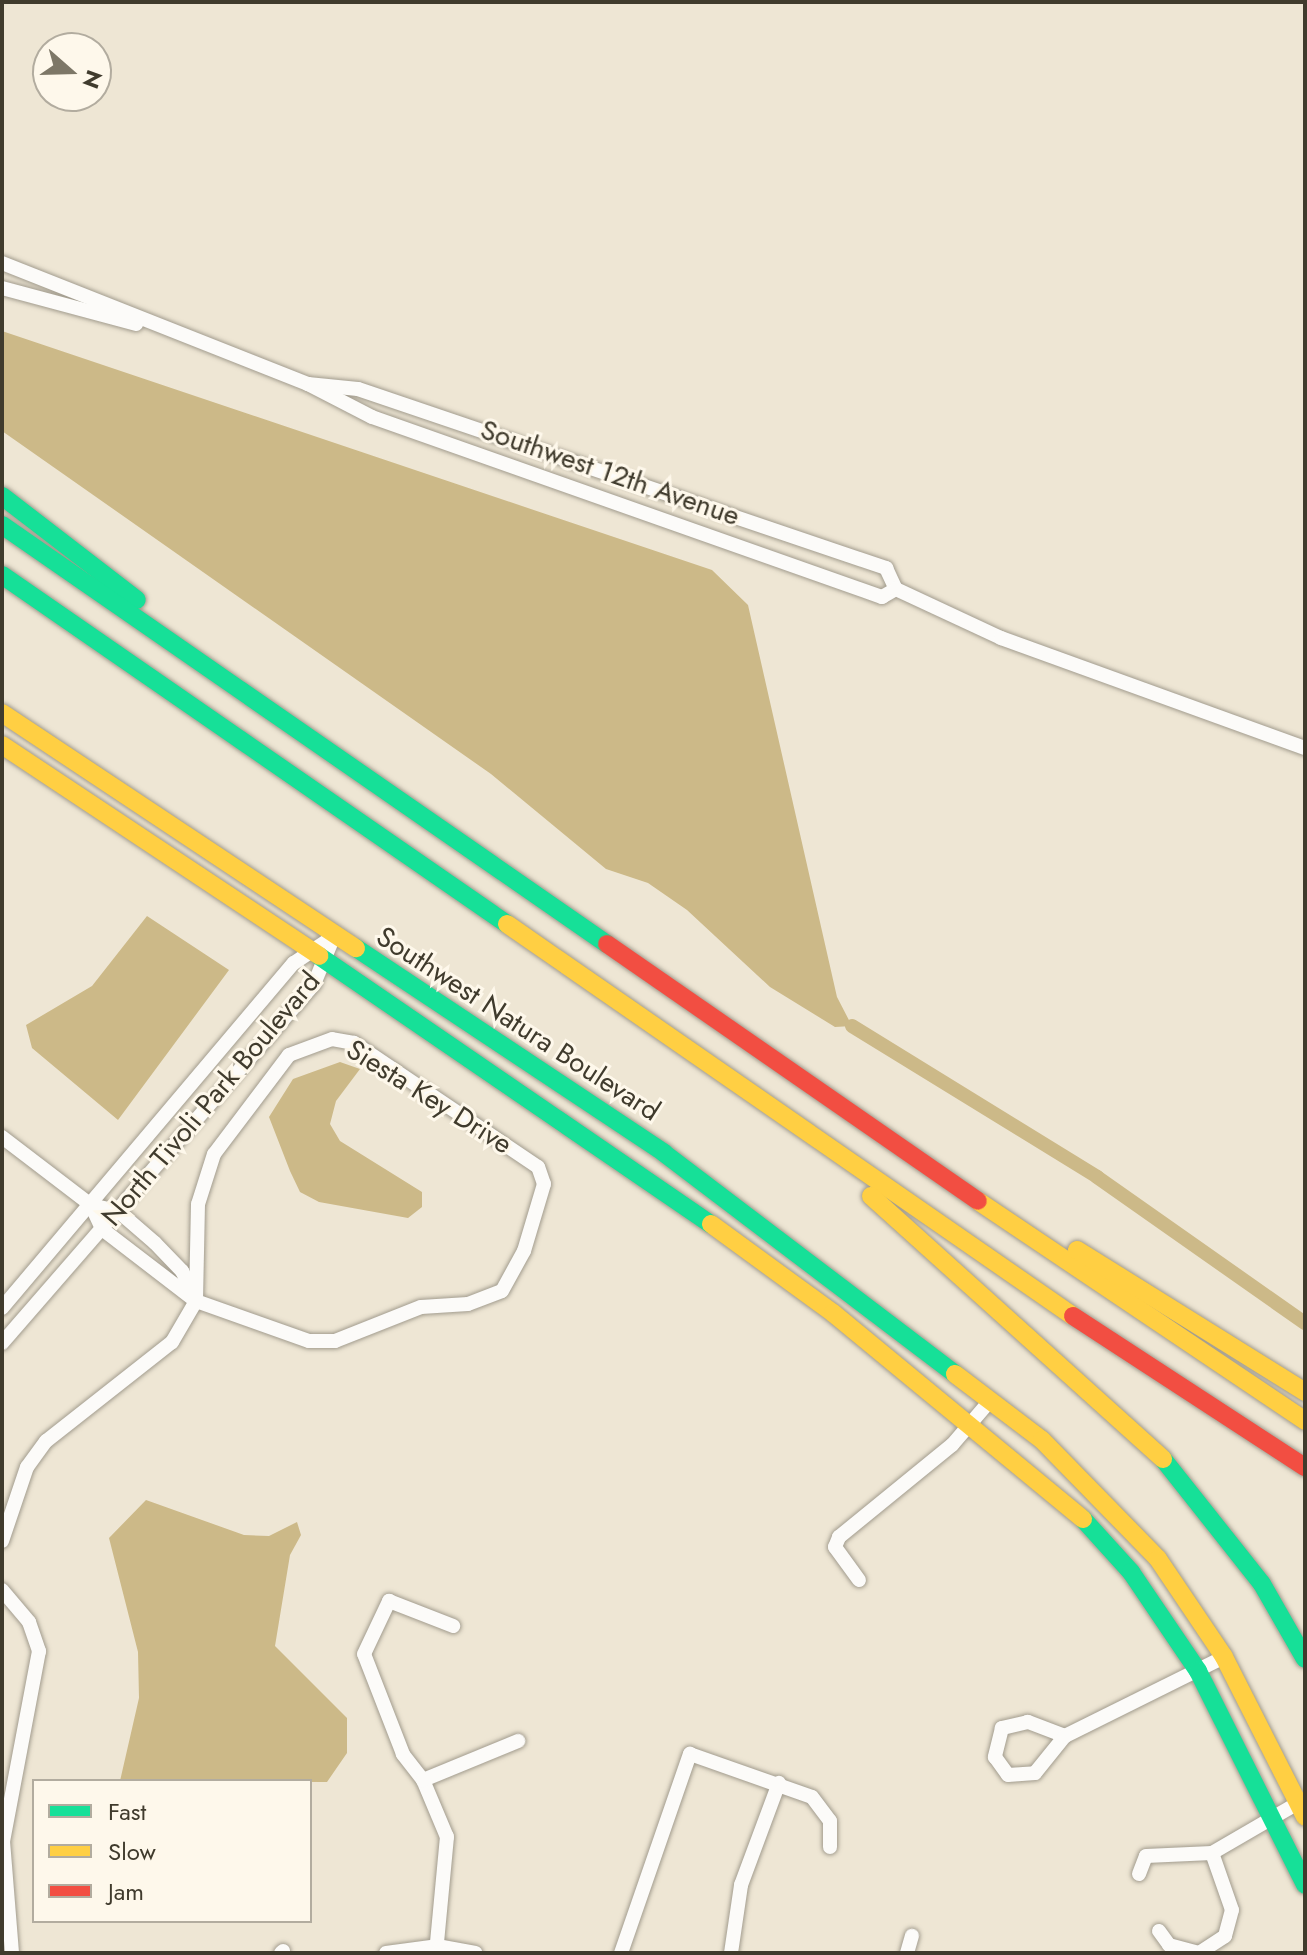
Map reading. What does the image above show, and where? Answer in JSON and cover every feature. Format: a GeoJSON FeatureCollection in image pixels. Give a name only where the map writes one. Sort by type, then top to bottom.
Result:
{"type":"FeatureCollection","features":[{"type":"Feature","properties":{"kind":"main road"},"geometry":{"type":"LineString","coordinates":[[2,496],[129,592],[202,664]]}},
{"type":"Feature","properties":{"kind":"main road"},"geometry":{"type":"LineString","coordinates":[[2,525],[934,1173],[1305,1421]]}},
{"type":"Feature","properties":{"kind":"main road"},"geometry":{"type":"LineString","coordinates":[[2,546],[1092,1301],[1305,1439]]}},
{"type":"Feature","properties":{"kind":"main road"},"geometry":{"type":"LineString","coordinates":[[2,575],[1082,1322],[1305,1467]]}},
{"type":"Feature","properties":{"kind":"main road"},"geometry":{"type":"LineString","coordinates":[[2,594],[871,1196],[1305,1486]]}},
{"type":"Feature","properties":{"kind":"main road","name":"Southwest Natura Boulevard"},"geometry":{"type":"LineString","coordinates":[[2,713],[690,1170],[989,1402],[1095,1490],[1158,1559],[1224,1657],[1302,1810]]}},
{"type":"Feature","properties":{"kind":"main road","name":"Southwest Natura Boulevard"},"geometry":{"type":"LineString","coordinates":[[2,745],[323,964],[614,1153],[971,1422],[1073,1507],[1131,1572],[1198,1671],[1305,1885]]}},
{"type":"Feature","properties":{"kind":"main road"},"geometry":{"type":"LineString","coordinates":[[934,1173],[1010,1206],[1305,1392]]}},
{"type":"Feature","properties":{"kind":"main road"},"geometry":{"type":"LineString","coordinates":[[871,1196],[1167,1463],[1246,1562],[1305,1659]]}},
{"type":"Feature","properties":{"kind":"street","name":"Southwest 12th Avenue"},"geometry":{"type":"LineString","coordinates":[[2,263],[161,330],[308,384],[372,417],[882,597],[896,589]]}},
{"type":"Feature","properties":{"kind":"street","name":"Southwest 12th Avenue"},"geometry":{"type":"LineString","coordinates":[[2,288],[161,330]]}},
{"type":"Feature","properties":{"kind":"street","name":"Southwest 12th Avenue"},"geometry":{"type":"LineString","coordinates":[[308,384],[358,389],[886,568],[896,589],[1045,656],[1305,748]]}},
{"type":"Feature","properties":{"kind":"street","name":"North Tivoli Park Boulevard"},"geometry":{"type":"LineString","coordinates":[[2,1308],[230,1044],[305,951],[334,936]]}},
{"type":"Feature","properties":{"kind":"street","name":"North Tivoli Park Boulevard"},"geometry":{"type":"LineString","coordinates":[[2,1343],[250,1059],[323,964],[334,936]]}},
{"type":"Feature","properties":{"kind":"street","name":"Siesta Key Drive"},"geometry":{"type":"LineString","coordinates":[[2,1541],[27,1467],[46,1441],[172,1342],[196,1301],[198,1204],[214,1154],[289,1055],[312,1043],[354,1043],[538,1167],[543,1202],[524,1251],[502,1291],[486,1300],[421,1307],[335,1341],[309,1341],[196,1301]]}},
{"type":"Feature","properties":{"kind":"street"},"geometry":{"type":"LineString","coordinates":[[230,1044],[250,1059]]}},
{"type":"Feature","properties":{"kind":"street"},"geometry":{"type":"LineString","coordinates":[[166,1119],[184,1135]]}},
{"type":"Feature","properties":{"kind":"street"},"geometry":{"type":"LineString","coordinates":[[2,1137],[91,1205],[118,1211],[182,1271],[196,1301]]}},
{"type":"Feature","properties":{"kind":"street"},"geometry":{"type":"LineString","coordinates":[[91,1205],[102,1229],[196,1301]]}},
{"type":"Feature","properties":{"kind":"street"},"geometry":{"type":"LineString","coordinates":[[859,1580],[835,1547],[839,1537],[971,1422],[989,1402]]}},
{"type":"Feature","properties":{"kind":"street"},"geometry":{"type":"LineString","coordinates":[[2,1590],[29,1622],[39,1651],[3,1841],[12,1953]]}},
{"type":"Feature","properties":{"kind":"street"},"geometry":{"type":"LineString","coordinates":[[436,1950],[447,1837],[423,1780],[403,1754],[364,1654],[389,1601],[453,1626]]}},
{"type":"Feature","properties":{"kind":"street"},"geometry":{"type":"LineString","coordinates":[[1065,1736],[1028,1722],[1002,1728],[995,1757],[1021,1779],[1065,1736],[1224,1657]]}},
{"type":"Feature","properties":{"kind":"street"},"geometry":{"type":"LineString","coordinates":[[423,1780],[518,1741]]}},
{"type":"Feature","properties":{"kind":"street"},"geometry":{"type":"LineString","coordinates":[[621,1953],[690,1754],[812,1797],[825,1813],[830,1847]]}},
{"type":"Feature","properties":{"kind":"street"},"geometry":{"type":"LineString","coordinates":[[731,1953],[741,1885],[779,1783]]}},
{"type":"Feature","properties":{"kind":"street"},"geometry":{"type":"LineString","coordinates":[[1139,1874],[1146,1856],[1161,1852],[1212,1853],[1302,1810]]}},
{"type":"Feature","properties":{"kind":"street"},"geometry":{"type":"LineString","coordinates":[[1159,1931],[1169,1945],[1199,1953],[1225,1936],[1232,1910],[1212,1853]]}},
{"type":"Feature","properties":{"kind":"street"},"geometry":{"type":"LineString","coordinates":[[907,1953],[912,1936]]}},
{"type":"Feature","properties":{"kind":"street"},"geometry":{"type":"LineString","coordinates":[[386,1953],[436,1950],[475,1953]]}},
{"type":"Feature","properties":{"kind":"shaded area"},"geometry":{"type":"Polygon","coordinates":[[[2,331],[712,570],[748,605],[837,997],[852,1026],[835,1027],[770,987],[687,910],[648,883],[606,869],[491,774],[2,431],[2,331]]]}},
{"type":"Feature","properties":{"kind":"shaded area"},"geometry":{"type":"Polygon","coordinates":[[[147,916],[229,970],[118,1120],[32,1048],[26,1025],[92,986],[147,916]]]}},
{"type":"Feature","properties":{"kind":"shaded area"},"geometry":{"type":"Polygon","coordinates":[[[340,1062],[360,1069],[336,1101],[330,1124],[340,1141],[422,1192],[422,1207],[408,1218],[319,1202],[300,1192],[290,1171],[269,1117],[293,1079],[340,1062]]]}},
{"type":"Feature","properties":{"kind":"shaded area"},"geometry":{"type":"Polygon","coordinates":[[[146,1500],[244,1535],[269,1536],[297,1522],[301,1535],[290,1555],[275,1646],[347,1718],[347,1753],[327,1782],[312,1782],[312,1779],[120,1779],[139,1698],[138,1652],[109,1538],[146,1500]]]}},
{"type":"Feature","properties":{"kind":"waterway"},"geometry":{"type":"LineString","coordinates":[[852,1026],[1097,1177],[1305,1323]]}},
{"type":"Feature","properties":{"kind":"traffic: fast"},"geometry":{"type":"LineString","coordinates":[[2,496],[137,600]]}},
{"type":"Feature","properties":{"kind":"traffic: fast"},"geometry":{"type":"LineString","coordinates":[[2,525],[607,944]]}},
{"type":"Feature","properties":{"kind":"traffic: fast"},"geometry":{"type":"LineString","coordinates":[[2,575],[507,924]]}},
{"type":"Feature","properties":{"kind":"traffic: fast"},"geometry":{"type":"LineString","coordinates":[[356,948],[664,1153],[955,1374]]}},
{"type":"Feature","properties":{"kind":"traffic: fast"},"geometry":{"type":"LineString","coordinates":[[319,956],[711,1224]]}},
{"type":"Feature","properties":{"kind":"traffic: fast"},"geometry":{"type":"LineString","coordinates":[[1163,1459],[1262,1584],[1305,1659]]}},
{"type":"Feature","properties":{"kind":"traffic: fast"},"geometry":{"type":"LineString","coordinates":[[1083,1519],[1131,1572],[1198,1671],[1305,1885]]}},
{"type":"Feature","properties":{"kind":"traffic: slow"},"geometry":{"type":"LineString","coordinates":[[2,713],[356,948]]}},
{"type":"Feature","properties":{"kind":"traffic: slow"},"geometry":{"type":"LineString","coordinates":[[2,745],[319,956]]}},
{"type":"Feature","properties":{"kind":"traffic: slow"},"geometry":{"type":"LineString","coordinates":[[507,924],[1073,1316]]}},
{"type":"Feature","properties":{"kind":"traffic: slow"},"geometry":{"type":"LineString","coordinates":[[871,1196],[1163,1459]]}},
{"type":"Feature","properties":{"kind":"traffic: slow"},"geometry":{"type":"LineString","coordinates":[[978,1201],[1305,1421]]}},
{"type":"Feature","properties":{"kind":"traffic: slow"},"geometry":{"type":"LineString","coordinates":[[711,1224],[833,1313],[1083,1519]]}},
{"type":"Feature","properties":{"kind":"traffic: slow"},"geometry":{"type":"LineString","coordinates":[[1077,1250],[1305,1392]]}},
{"type":"Feature","properties":{"kind":"traffic: slow"},"geometry":{"type":"LineString","coordinates":[[955,1374],[1042,1440],[1158,1559],[1224,1657],[1305,1817]]}},
{"type":"Feature","properties":{"kind":"traffic: jam"},"geometry":{"type":"LineString","coordinates":[[607,944],[978,1201]]}},
{"type":"Feature","properties":{"kind":"traffic: jam"},"geometry":{"type":"LineString","coordinates":[[1073,1316],[1305,1467]]}}]}
